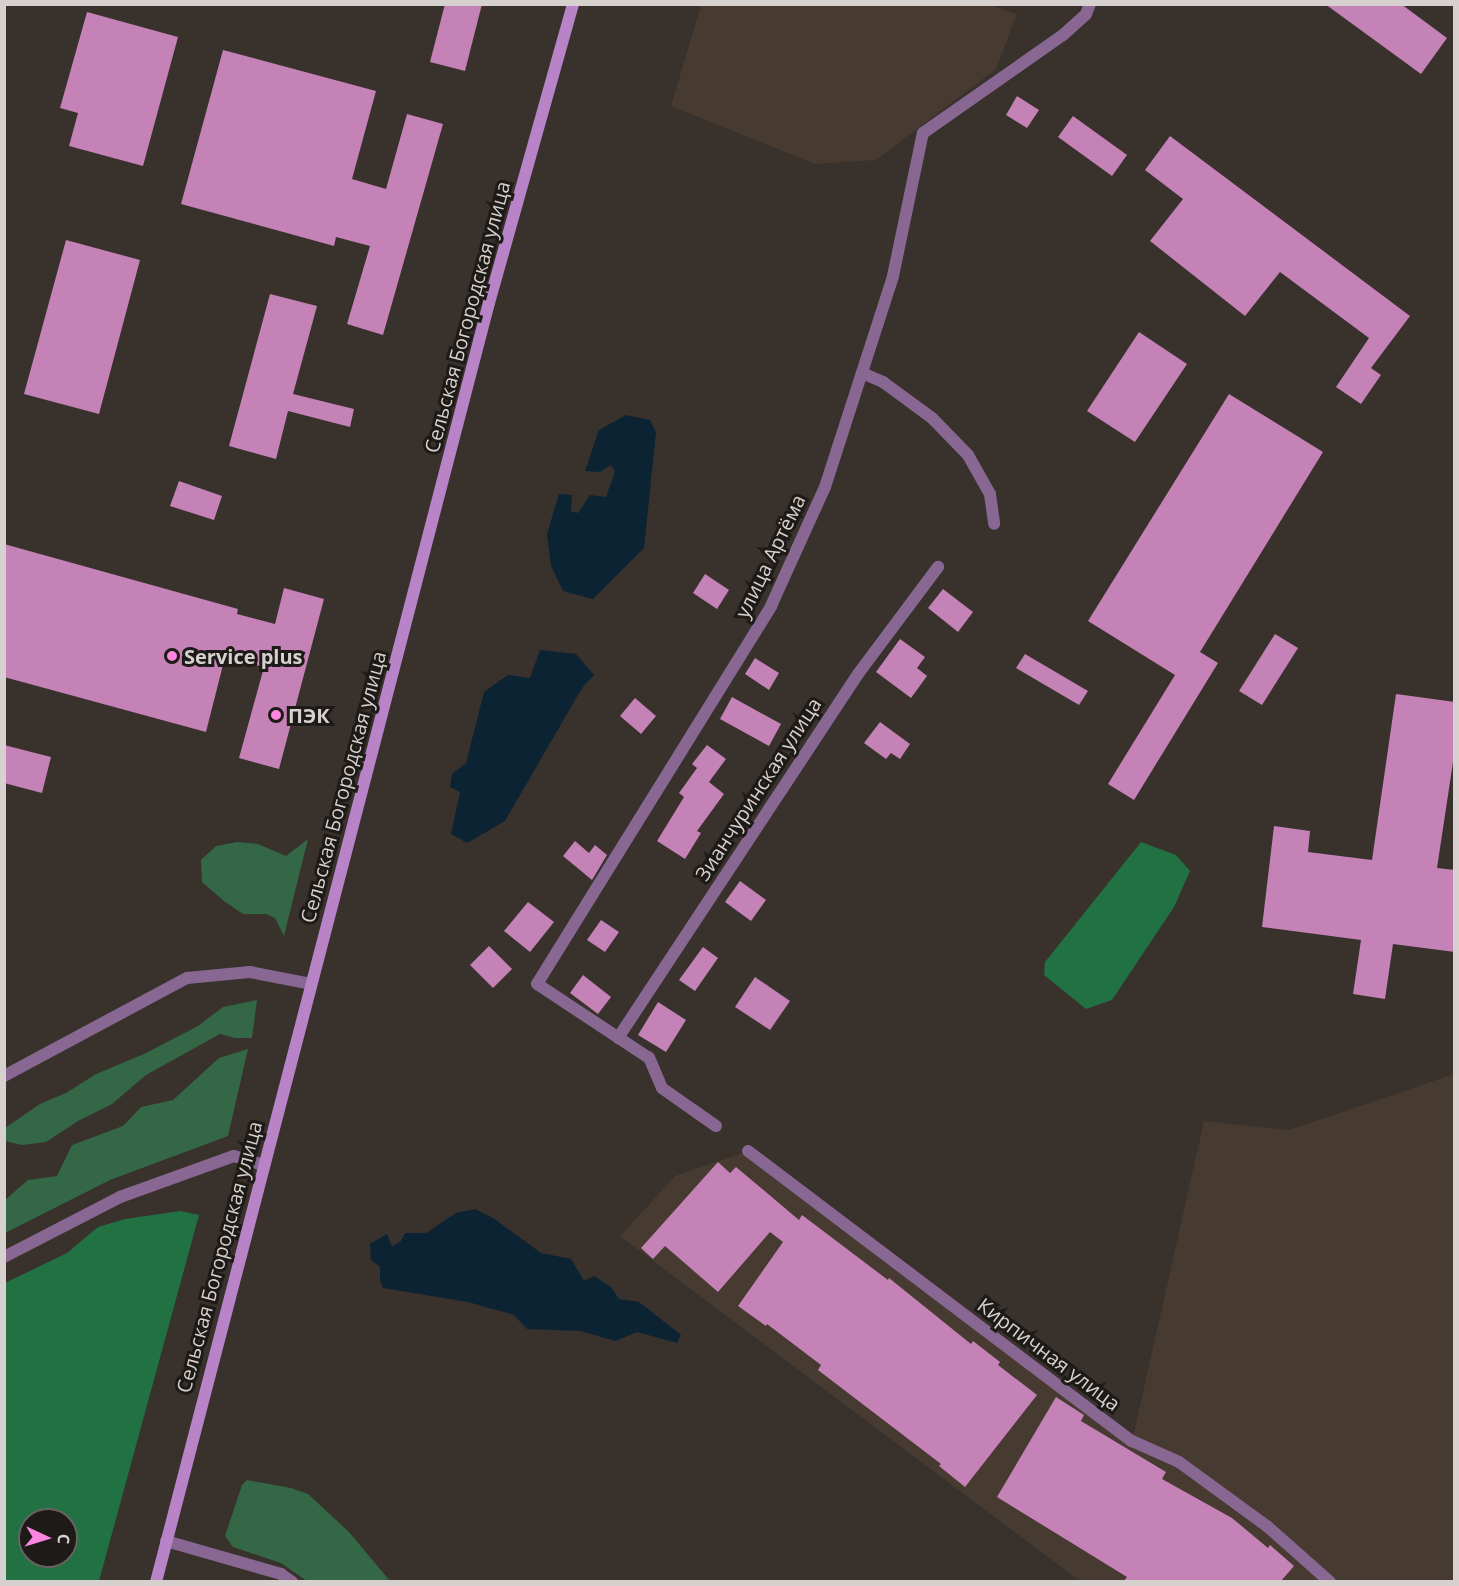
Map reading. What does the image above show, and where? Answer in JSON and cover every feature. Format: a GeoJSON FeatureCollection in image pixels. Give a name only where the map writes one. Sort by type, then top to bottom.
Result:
{"type":"FeatureCollection","features":[{"type":"Feature","properties":{"kind":"main road","name":"Сельская Богородская улица"},"geometry":{"type":"LineString","coordinates":[[156,1581],[489,303],[573,4]]}},
{"type":"Feature","properties":{"kind":"street","name":"улица Артёма"},"geometry":{"type":"LineString","coordinates":[[618,1038],[537,984],[771,606],[825,487],[893,276],[923,133],[1063,35],[1086,14],[1090,4]]}},
{"type":"Feature","properties":{"kind":"street"},"geometry":{"type":"LineString","coordinates":[[861,373],[883,382],[932,418],[968,455],[990,494],[994,524]]}},
{"type":"Feature","properties":{"kind":"street","name":"Зианчуринская улица"},"geometry":{"type":"LineString","coordinates":[[618,1038],[858,674],[938,567]]}},
{"type":"Feature","properties":{"kind":"street"},"geometry":{"type":"LineString","coordinates":[[4,1076],[187,978],[250,972],[311,984]]}},
{"type":"Feature","properties":{"kind":"street"},"geometry":{"type":"LineString","coordinates":[[618,1038],[649,1058],[662,1088],[717,1126]]}},
{"type":"Feature","properties":{"kind":"street","name":"Кирпичная улица"},"geometry":{"type":"LineString","coordinates":[[748,1151],[1132,1441],[1179,1462],[1268,1527],[1330,1581]]}},
{"type":"Feature","properties":{"kind":"street"},"geometry":{"type":"LineString","coordinates":[[4,1257],[120,1197],[234,1156],[263,1165]]}},
{"type":"Feature","properties":{"kind":"street"},"geometry":{"type":"LineString","coordinates":[[166,1541],[281,1574],[291,1581]]}},
{"type":"Feature","properties":{"kind":"shaded area"},"geometry":{"type":"Polygon","coordinates":[[[701,5],[989,5],[1017,14],[996,69],[876,160],[815,164],[671,106],[701,5]]]}},
{"type":"Feature","properties":{"kind":"shaded area"},"geometry":{"type":"Polygon","coordinates":[[[1454,1074],[1454,1581],[1080,1581],[620,1236],[675,1176],[748,1151],[1132,1441],[1204,1121],[1289,1130],[1454,1074]]]}},
{"type":"Feature","properties":{"kind":"green space"},"geometry":{"type":"Polygon","coordinates":[[[308,839],[284,936],[275,918],[266,914],[243,914],[202,882],[201,860],[216,846],[237,842],[258,844],[286,856],[308,839]]]}},
{"type":"Feature","properties":{"kind":"green space"},"geometry":{"type":"Polygon","coordinates":[[[1141,842],[1176,855],[1190,871],[1174,907],[1112,1000],[1086,1009],[1044,975],[1045,962],[1141,842]]]}},
{"type":"Feature","properties":{"kind":"green space"},"geometry":{"type":"Polygon","coordinates":[[[257,1000],[252,1038],[235,1038],[220,1034],[146,1075],[112,1104],[78,1121],[46,1142],[22,1145],[5,1141],[5,1128],[40,1104],[66,1093],[96,1074],[144,1054],[198,1026],[223,1007],[257,1000]]]}},
{"type":"Feature","properties":{"kind":"green space"},"geometry":{"type":"Polygon","coordinates":[[[248,1049],[228,1136],[110,1180],[5,1233],[5,1200],[28,1180],[57,1176],[72,1145],[123,1126],[141,1107],[173,1100],[219,1058],[248,1049]]]}},
{"type":"Feature","properties":{"kind":"green space"},"geometry":{"type":"Polygon","coordinates":[[[180,1211],[199,1215],[99,1581],[5,1581],[5,1283],[67,1253],[98,1227],[125,1219],[180,1211]]]}},
{"type":"Feature","properties":{"kind":"green space"},"geometry":{"type":"Polygon","coordinates":[[[247,1480],[291,1488],[308,1494],[349,1532],[390,1581],[307,1581],[281,1563],[233,1547],[225,1536],[242,1485],[247,1480]]]}},
{"type":"Feature","properties":{"kind":"water"},"geometry":{"type":"Polygon","coordinates":[[[626,415],[650,420],[656,432],[644,548],[593,599],[563,591],[551,566],[547,534],[559,494],[572,495],[571,511],[578,513],[590,495],[606,497],[615,471],[611,465],[600,472],[585,471],[599,430],[626,415]]]}},
{"type":"Feature","properties":{"kind":"water"},"geometry":{"type":"Polygon","coordinates":[[[540,650],[576,654],[594,675],[582,688],[505,821],[467,843],[451,834],[460,792],[450,787],[452,774],[466,763],[484,692],[508,675],[530,678],[540,650]]]}},
{"type":"Feature","properties":{"kind":"water"},"geometry":{"type":"Polygon","coordinates":[[[475,1209],[493,1218],[541,1253],[571,1259],[584,1281],[594,1276],[611,1287],[619,1299],[639,1302],[681,1335],[677,1343],[637,1332],[615,1341],[581,1331],[527,1329],[514,1315],[468,1302],[383,1288],[380,1280],[380,1267],[371,1260],[370,1244],[387,1234],[392,1246],[401,1241],[405,1233],[426,1233],[456,1213],[475,1209]]]}},
{"type":"Feature","properties":{"kind":"building"},"geometry":{"type":"Polygon","coordinates":[[[445,4],[482,4],[465,71],[430,62],[445,4]]]}},
{"type":"Feature","properties":{"kind":"building"},"geometry":{"type":"Polygon","coordinates":[[[1325,4],[1401,4],[1447,38],[1421,74],[1325,4]]]}},
{"type":"Feature","properties":{"kind":"building"},"geometry":{"type":"Polygon","coordinates":[[[87,12],[178,37],[143,166],[69,146],[78,113],[60,108],[87,12]]]}},
{"type":"Feature","properties":{"kind":"building"},"geometry":{"type":"Polygon","coordinates":[[[223,50],[376,91],[352,179],[386,189],[407,114],[443,124],[383,335],[347,324],[370,246],[336,237],[334,246],[181,204],[223,50]]]}},
{"type":"Feature","properties":{"kind":"building"},"geometry":{"type":"Polygon","coordinates":[[[1017,96],[1039,110],[1027,128],[1006,115],[1017,96]]]}},
{"type":"Feature","properties":{"kind":"building"},"geometry":{"type":"Polygon","coordinates":[[[1073,116],[1127,155],[1112,176],[1058,137],[1073,116]]]}},
{"type":"Feature","properties":{"kind":"building"},"geometry":{"type":"Polygon","coordinates":[[[1170,136],[1410,316],[1371,368],[1381,375],[1361,404],[1336,387],[1369,338],[1280,272],[1245,316],[1150,241],[1183,199],[1145,170],[1170,136]]]}},
{"type":"Feature","properties":{"kind":"building"},"geometry":{"type":"Polygon","coordinates":[[[66,240],[140,260],[99,414],[24,394],[66,240]]]}},
{"type":"Feature","properties":{"kind":"building"},"geometry":{"type":"Polygon","coordinates":[[[270,294],[317,306],[293,394],[354,409],[350,427],[288,411],[276,459],[229,446],[270,294]]]}},
{"type":"Feature","properties":{"kind":"building"},"geometry":{"type":"Polygon","coordinates":[[[1139,332],[1187,364],[1135,442],[1087,411],[1139,332]]]}},
{"type":"Feature","properties":{"kind":"building"},"geometry":{"type":"Polygon","coordinates":[[[1229,394],[1323,452],[1200,652],[1218,663],[1134,800],[1108,784],[1175,675],[1088,621],[1229,394]]]}},
{"type":"Feature","properties":{"kind":"building"},"geometry":{"type":"Polygon","coordinates":[[[179,481],[222,496],[214,520],[170,506],[179,481]]]}},
{"type":"Feature","properties":{"kind":"building"},"geometry":{"type":"Polygon","coordinates":[[[4,544],[238,609],[237,614],[275,624],[284,588],[324,599],[279,769],[239,758],[264,667],[225,657],[206,732],[4,677],[4,544]]]}},
{"type":"Feature","properties":{"kind":"building"},"geometry":{"type":"Polygon","coordinates":[[[705,574],[729,590],[717,609],[693,593],[705,574]]]}},
{"type":"Feature","properties":{"kind":"building"},"geometry":{"type":"Polygon","coordinates":[[[943,589],[973,612],[958,632],[928,608],[943,589]]]}},
{"type":"Feature","properties":{"kind":"building"},"geometry":{"type":"Polygon","coordinates":[[[1275,634],[1298,648],[1262,705],[1239,691],[1275,634]]]}},
{"type":"Feature","properties":{"kind":"building"},"geometry":{"type":"Polygon","coordinates":[[[900,639],[925,657],[917,668],[927,676],[911,698],[876,672],[900,639]]]}},
{"type":"Feature","properties":{"kind":"building"},"geometry":{"type":"Polygon","coordinates":[[[1025,654],[1088,691],[1079,705],[1016,668],[1025,654]]]}},
{"type":"Feature","properties":{"kind":"building"},"geometry":{"type":"Polygon","coordinates":[[[755,658],[779,673],[769,690],[745,674],[755,658]]]}},
{"type":"Feature","properties":{"kind":"building"},"geometry":{"type":"Polygon","coordinates":[[[1396,694],[1455,702],[1455,749],[1437,868],[1455,870],[1455,952],[1393,944],[1385,999],[1353,994],[1361,940],[1262,927],[1274,826],[1310,831],[1308,852],[1372,860],[1396,694]]]}},
{"type":"Feature","properties":{"kind":"building"},"geometry":{"type":"Polygon","coordinates":[[[732,697],[781,724],[769,746],[720,719],[732,697]]]}},
{"type":"Feature","properties":{"kind":"building"},"geometry":{"type":"Polygon","coordinates":[[[635,698],[656,716],[641,734],[620,716],[635,698]]]}},
{"type":"Feature","properties":{"kind":"building"},"geometry":{"type":"Polygon","coordinates":[[[880,722],[910,744],[900,759],[891,753],[886,759],[864,743],[880,722]]]}},
{"type":"Feature","properties":{"kind":"building"},"geometry":{"type":"Polygon","coordinates":[[[4,745],[51,757],[42,793],[4,783],[4,745]]]}},
{"type":"Feature","properties":{"kind":"building"},"geometry":{"type":"Polygon","coordinates":[[[707,745],[726,759],[709,782],[724,794],[697,831],[701,833],[685,859],[657,841],[684,797],[679,793],[697,768],[692,764],[707,745]]]}},
{"type":"Feature","properties":{"kind":"building"},"geometry":{"type":"Polygon","coordinates":[[[575,841],[589,853],[595,845],[607,855],[592,880],[563,856],[575,841]]]}},
{"type":"Feature","properties":{"kind":"building"},"geometry":{"type":"Polygon","coordinates":[[[740,881],[766,900],[751,921],[725,902],[740,881]]]}},
{"type":"Feature","properties":{"kind":"building"},"geometry":{"type":"Polygon","coordinates":[[[528,902],[554,922],[530,952],[504,931],[528,902]]]}},
{"type":"Feature","properties":{"kind":"building"},"geometry":{"type":"Polygon","coordinates":[[[601,920],[619,932],[605,952],[587,940],[601,920]]]}},
{"type":"Feature","properties":{"kind":"building"},"geometry":{"type":"Polygon","coordinates":[[[489,946],[512,969],[493,988],[470,965],[489,946]]]}},
{"type":"Feature","properties":{"kind":"building"},"geometry":{"type":"Polygon","coordinates":[[[703,947],[718,958],[695,991],[679,980],[703,947]]]}},
{"type":"Feature","properties":{"kind":"building"},"geometry":{"type":"Polygon","coordinates":[[[583,975],[611,997],[598,1014],[570,993],[583,975]]]}},
{"type":"Feature","properties":{"kind":"building"},"geometry":{"type":"Polygon","coordinates":[[[755,977],[790,1001],[770,1030],[735,1007],[755,977]]]}},
{"type":"Feature","properties":{"kind":"building"},"geometry":{"type":"Polygon","coordinates":[[[658,1002],[686,1020],[666,1052],[638,1035],[658,1002]]]}},
{"type":"Feature","properties":{"kind":"building"},"geometry":{"type":"Polygon","coordinates":[[[718,1162],[730,1173],[736,1167],[799,1220],[802,1215],[888,1280],[889,1278],[971,1344],[973,1341],[1000,1362],[998,1365],[1037,1395],[965,1487],[939,1466],[941,1464],[818,1370],[821,1365],[767,1324],[766,1326],[738,1306],[783,1242],[770,1232],[718,1292],[665,1246],[653,1259],[641,1248],[718,1162]]]}},
{"type":"Feature","properties":{"kind":"building"},"geometry":{"type":"Polygon","coordinates":[[[1056,1397],[1084,1415],[1081,1421],[1166,1472],[1162,1479],[1232,1518],[1268,1548],[1270,1545],[1294,1566],[1281,1581],[1124,1581],[1127,1577],[997,1497],[1056,1397]]]}},
{"type":"Feature","properties":{"kind":"place","name":"Service plus"},"geometry":{"type":"Point","coordinates":[172,656]}},
{"type":"Feature","properties":{"kind":"place","name":"ПЭК"},"geometry":{"type":"Point","coordinates":[276,715]}}]}
